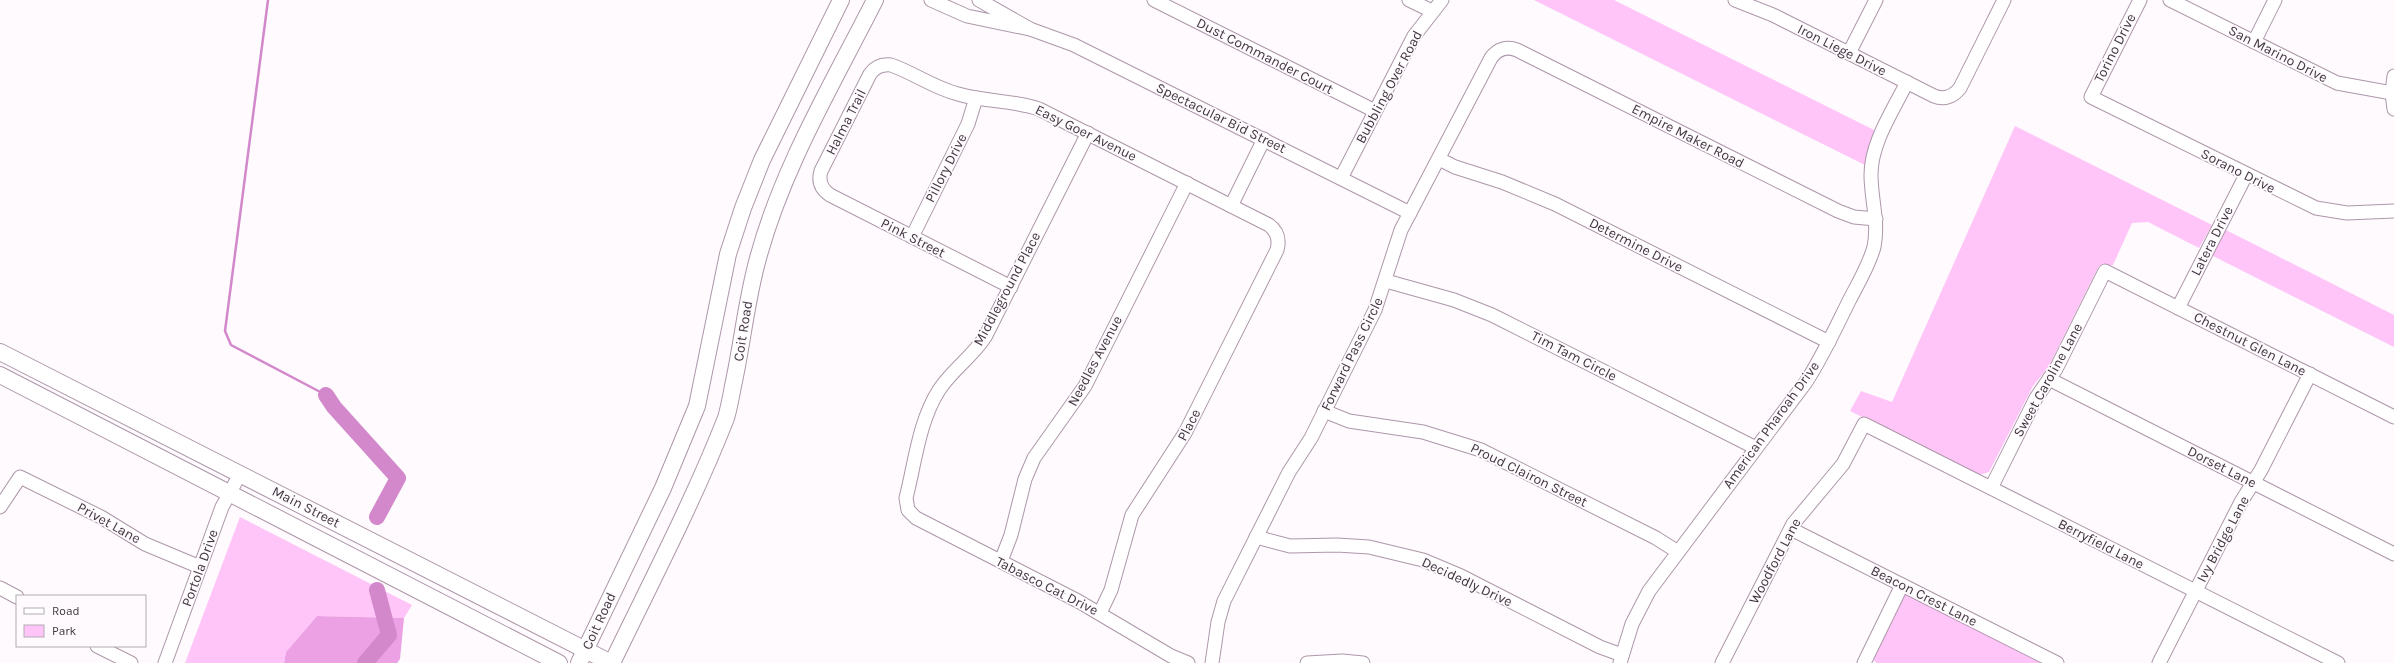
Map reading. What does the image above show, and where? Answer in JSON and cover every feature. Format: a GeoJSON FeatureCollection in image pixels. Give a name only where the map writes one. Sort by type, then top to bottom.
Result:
{"type":"FeatureCollection","features":[{"type":"Feature","properties":{"kind":"main road","name":"Coit Road"},"geometry":{"type":"LineString","coordinates":[[582,656],[663,488],[697,406],[728,254],[746,201],[762,160],[841,0]]}},
{"type":"Feature","properties":{"kind":"main road","name":"Coit Road"},"geometry":{"type":"LineString","coordinates":[[612,663],[690,501],[726,416],[757,262],[775,206],[791,166],[875,0]]}},
{"type":"Feature","properties":{"kind":"main road","name":"Main Street"},"geometry":{"type":"LineString","coordinates":[[0,352],[240,474],[582,656],[612,663]]}},
{"type":"Feature","properties":{"kind":"main road","name":"Main Street"},"geometry":{"type":"LineString","coordinates":[[0,375],[559,663]]}},
{"type":"Feature","properties":{"kind":"street","name":"Spectacular Bid Street"},"geometry":{"type":"LineString","coordinates":[[931,0],[967,16],[1030,29],[1074,45],[1410,213]]}},
{"type":"Feature","properties":{"kind":"street","name":"Spectacular Bid Street"},"geometry":{"type":"LineString","coordinates":[[979,0],[1030,29]]}},
{"type":"Feature","properties":{"kind":"street","name":"Dust Commander Court"},"geometry":{"type":"LineString","coordinates":[[1154,0],[1375,111]]}},
{"type":"Feature","properties":{"kind":"street"},"geometry":{"type":"LineString","coordinates":[[1409,0],[1432,11]]}},
{"type":"Feature","properties":{"kind":"street","name":"Bubbling Over Road"},"geometry":{"type":"LineString","coordinates":[[1341,178],[1414,36],[1442,0]]}},
{"type":"Feature","properties":{"kind":"street"},"geometry":{"type":"LineString","coordinates":[[1849,53],[1876,0]]}},
{"type":"Feature","properties":{"kind":"street","name":"Iron Liege Drive"},"geometry":{"type":"LineString","coordinates":[[1740,1],[1773,15],[1937,97],[1950,96],[1960,88],[2004,0]]}},
{"type":"Feature","properties":{"kind":"street","name":"Torino Drive"},"geometry":{"type":"LineString","coordinates":[[2091,97],[2140,0]]}},
{"type":"Feature","properties":{"kind":"street","name":"San Marino Drive"},"geometry":{"type":"LineString","coordinates":[[2170,0],[2337,83],[2392,93]]}},
{"type":"Feature","properties":{"kind":"street"},"geometry":{"type":"LineString","coordinates":[[2254,42],[2275,0]]}},
{"type":"Feature","properties":{"kind":"street","name":"Empire Maker Road"},"geometry":{"type":"LineString","coordinates":[[1502,49],[1510,48],[1518,50],[1838,211],[1854,217],[1876,219]]}},
{"type":"Feature","properties":{"kind":"street","name":"Forward Pass Circle"},"geometry":{"type":"LineString","coordinates":[[1212,663],[1222,606],[1289,472],[1324,412],[1375,310],[1386,281],[1395,244],[1410,213],[1491,58],[1502,49]]}},
{"type":"Feature","properties":{"kind":"street","name":"Easy Goer Avenue"},"geometry":{"type":"LineString","coordinates":[[881,66],[891,65],[943,89],[976,98],[1028,106],[1088,133],[1269,225],[1278,236]]}},
{"type":"Feature","properties":{"kind":"street","name":"Halma Trail"},"geometry":{"type":"LineString","coordinates":[[821,184],[821,171],[870,74],[881,66]]}},
{"type":"Feature","properties":{"kind":"street"},"geometry":{"type":"LineString","coordinates":[[2394,76],[2392,93],[2394,109]]}},
{"type":"Feature","properties":{"kind":"street","name":"American Pharoah Drive"},"geometry":{"type":"LineString","coordinates":[[1621,659],[1641,605],[1678,552],[1800,390],[1829,342],[1869,261],[1875,239],[1876,219],[1871,185],[1872,160],[1878,141],[1907,82]]}},
{"type":"Feature","properties":{"kind":"street","name":"Sorano Drive"},"geometry":{"type":"LineString","coordinates":[[2091,97],[2246,175],[2316,208],[2347,213],[2394,212]]}},
{"type":"Feature","properties":{"kind":"street","name":"Pillory Drive"},"geometry":{"type":"LineString","coordinates":[[912,237],[968,124],[976,98]]}},
{"type":"Feature","properties":{"kind":"street","name":"Middleground Place"},"geometry":{"type":"LineString","coordinates":[[908,509],[906,498],[925,421],[932,404],[948,378],[982,342],[1088,133]]}},
{"type":"Feature","properties":{"kind":"street"},"geometry":{"type":"LineString","coordinates":[[1231,206],[1264,139]]}},
{"type":"Feature","properties":{"kind":"street","name":"Determine Drive"},"geometry":{"type":"LineString","coordinates":[[1439,159],[1455,168],[1502,182],[1555,204],[1829,342]]}},
{"type":"Feature","properties":{"kind":"street","name":"Latera Drive"},"geometry":{"type":"LineString","coordinates":[[2178,308],[2246,175]]}},
{"type":"Feature","properties":{"kind":"street","name":"Needles Avenue"},"geometry":{"type":"LineString","coordinates":[[1001,561],[1011,535],[1025,479],[1034,458],[1084,386],[1186,183]]}},
{"type":"Feature","properties":{"kind":"street","name":"Pink Street"},"geometry":{"type":"LineString","coordinates":[[821,184],[830,195],[1011,287]]}},
{"type":"Feature","properties":{"kind":"street","name":"Place"},"geometry":{"type":"LineString","coordinates":[[1100,613],[1111,590],[1132,515],[1185,433],[1277,250],[1278,236]]}},
{"type":"Feature","properties":{"kind":"street","name":"Chestnut Glen Lane"},"geometry":{"type":"LineString","coordinates":[[2106,271],[2394,417]]}},
{"type":"Feature","properties":{"kind":"street","name":"Sweet Caroline Lane"},"geometry":{"type":"LineString","coordinates":[[1991,488],[2036,398],[2050,379],[2106,271]]}},
{"type":"Feature","properties":{"kind":"street","name":"Tim Tam Circle"},"geometry":{"type":"LineString","coordinates":[[1386,281],[1454,300],[1492,315],[1756,448]]}},
{"type":"Feature","properties":{"kind":"street","name":"Ivy Bridge Lane"},"geometry":{"type":"LineString","coordinates":[[2159,663],[2241,502],[2253,483],[2310,374]]}},
{"type":"Feature","properties":{"kind":"street","name":"Dorset Lane"},"geometry":{"type":"LineString","coordinates":[[2050,379],[2394,554]]}},
{"type":"Feature","properties":{"kind":"street","name":"Proud Clairon Street"},"geometry":{"type":"LineString","coordinates":[[1324,412],[1349,421],[1423,432],[1486,452],[1656,538],[1678,552]]}},
{"type":"Feature","properties":{"kind":"street","name":"Berryfield Lane"},"geometry":{"type":"LineString","coordinates":[[1864,424],[2338,663]]}},
{"type":"Feature","properties":{"kind":"street","name":"Woodford Lane"},"geometry":{"type":"LineString","coordinates":[[1722,663],[1790,529],[1802,512],[1842,464],[1864,424]]}},
{"type":"Feature","properties":{"kind":"street","name":"Portola Drive"},"geometry":{"type":"LineString","coordinates":[[165,663],[222,507],[240,474]]}},
{"type":"Feature","properties":{"kind":"street","name":"Privet Lane"},"geometry":{"type":"LineString","coordinates":[[0,507],[20,477],[101,517],[145,544],[200,567]]}},
{"type":"Feature","properties":{"kind":"street","name":"Tabasco Cat Drive"},"geometry":{"type":"LineString","coordinates":[[908,509],[916,518],[1100,613],[1171,656],[1188,663]]}},
{"type":"Feature","properties":{"kind":"street","name":"Beacon Crest Lane"},"geometry":{"type":"LineString","coordinates":[[1790,529],[2057,663]]}},
{"type":"Feature","properties":{"kind":"street","name":"Decidedly Drive"},"geometry":{"type":"LineString","coordinates":[[1256,537],[1290,546],[1337,545],[1369,547],[1423,560],[1461,576],[1621,659]]}},
{"type":"Feature","properties":{"kind":"street"},"geometry":{"type":"LineString","coordinates":[[1864,663],[1902,585]]}},
{"type":"Feature","properties":{"kind":"street"},"geometry":{"type":"LineString","coordinates":[[0,588],[16,596]]}},
{"type":"Feature","properties":{"kind":"street"},"geometry":{"type":"LineString","coordinates":[[99,647],[131,663]]}},
{"type":"Feature","properties":{"kind":"street"},"geometry":{"type":"LineString","coordinates":[[1307,663],[1328,661],[1363,663]]}},
{"type":"Feature","properties":{"kind":"green space"},"geometry":{"type":"Polygon","coordinates":[[[1534,0],[1614,0],[1876,131],[1865,165],[1534,0]]]}},
{"type":"Feature","properties":{"kind":"green space"},"geometry":{"type":"Polygon","coordinates":[[[2015,126],[2212,225],[2199,248],[2148,222],[2132,223],[2113,265],[2099,266],[2049,366],[2033,386],[1989,472],[1979,475],[1850,411],[1861,391],[1892,402],[2015,126]]]}},
{"type":"Feature","properties":{"kind":"green space"},"geometry":{"type":"Polygon","coordinates":[[[2224,229],[2394,315],[2394,347],[2211,255],[2224,229]]]}},
{"type":"Feature","properties":{"kind":"green space"},"geometry":{"type":"Polygon","coordinates":[[[240,517],[412,605],[404,618],[317,616],[286,652],[284,663],[185,663],[240,517]]]}},
{"type":"Feature","properties":{"kind":"green space"},"geometry":{"type":"Polygon","coordinates":[[[1904,595],[1912,595],[2046,663],[1876,663],[1872,657],[1900,599],[1904,595]]]}},
{"type":"Feature","properties":{"kind":"shaded area"},"geometry":{"type":"Polygon","coordinates":[[[317,616],[404,618],[400,659],[397,663],[284,663],[286,652],[317,616]]]}},
{"type":"Feature","properties":{"kind":"waterway"},"geometry":{"type":"LineString","coordinates":[[268,0],[225,331],[231,345],[326,395]]}},
{"type":"Feature","properties":{"kind":"waterway"},"geometry":{"type":"LineString","coordinates":[[326,395],[334,407],[398,478],[377,517]]}},
{"type":"Feature","properties":{"kind":"waterway"},"geometry":{"type":"LineString","coordinates":[[365,663],[389,635],[377,590]]}}]}
